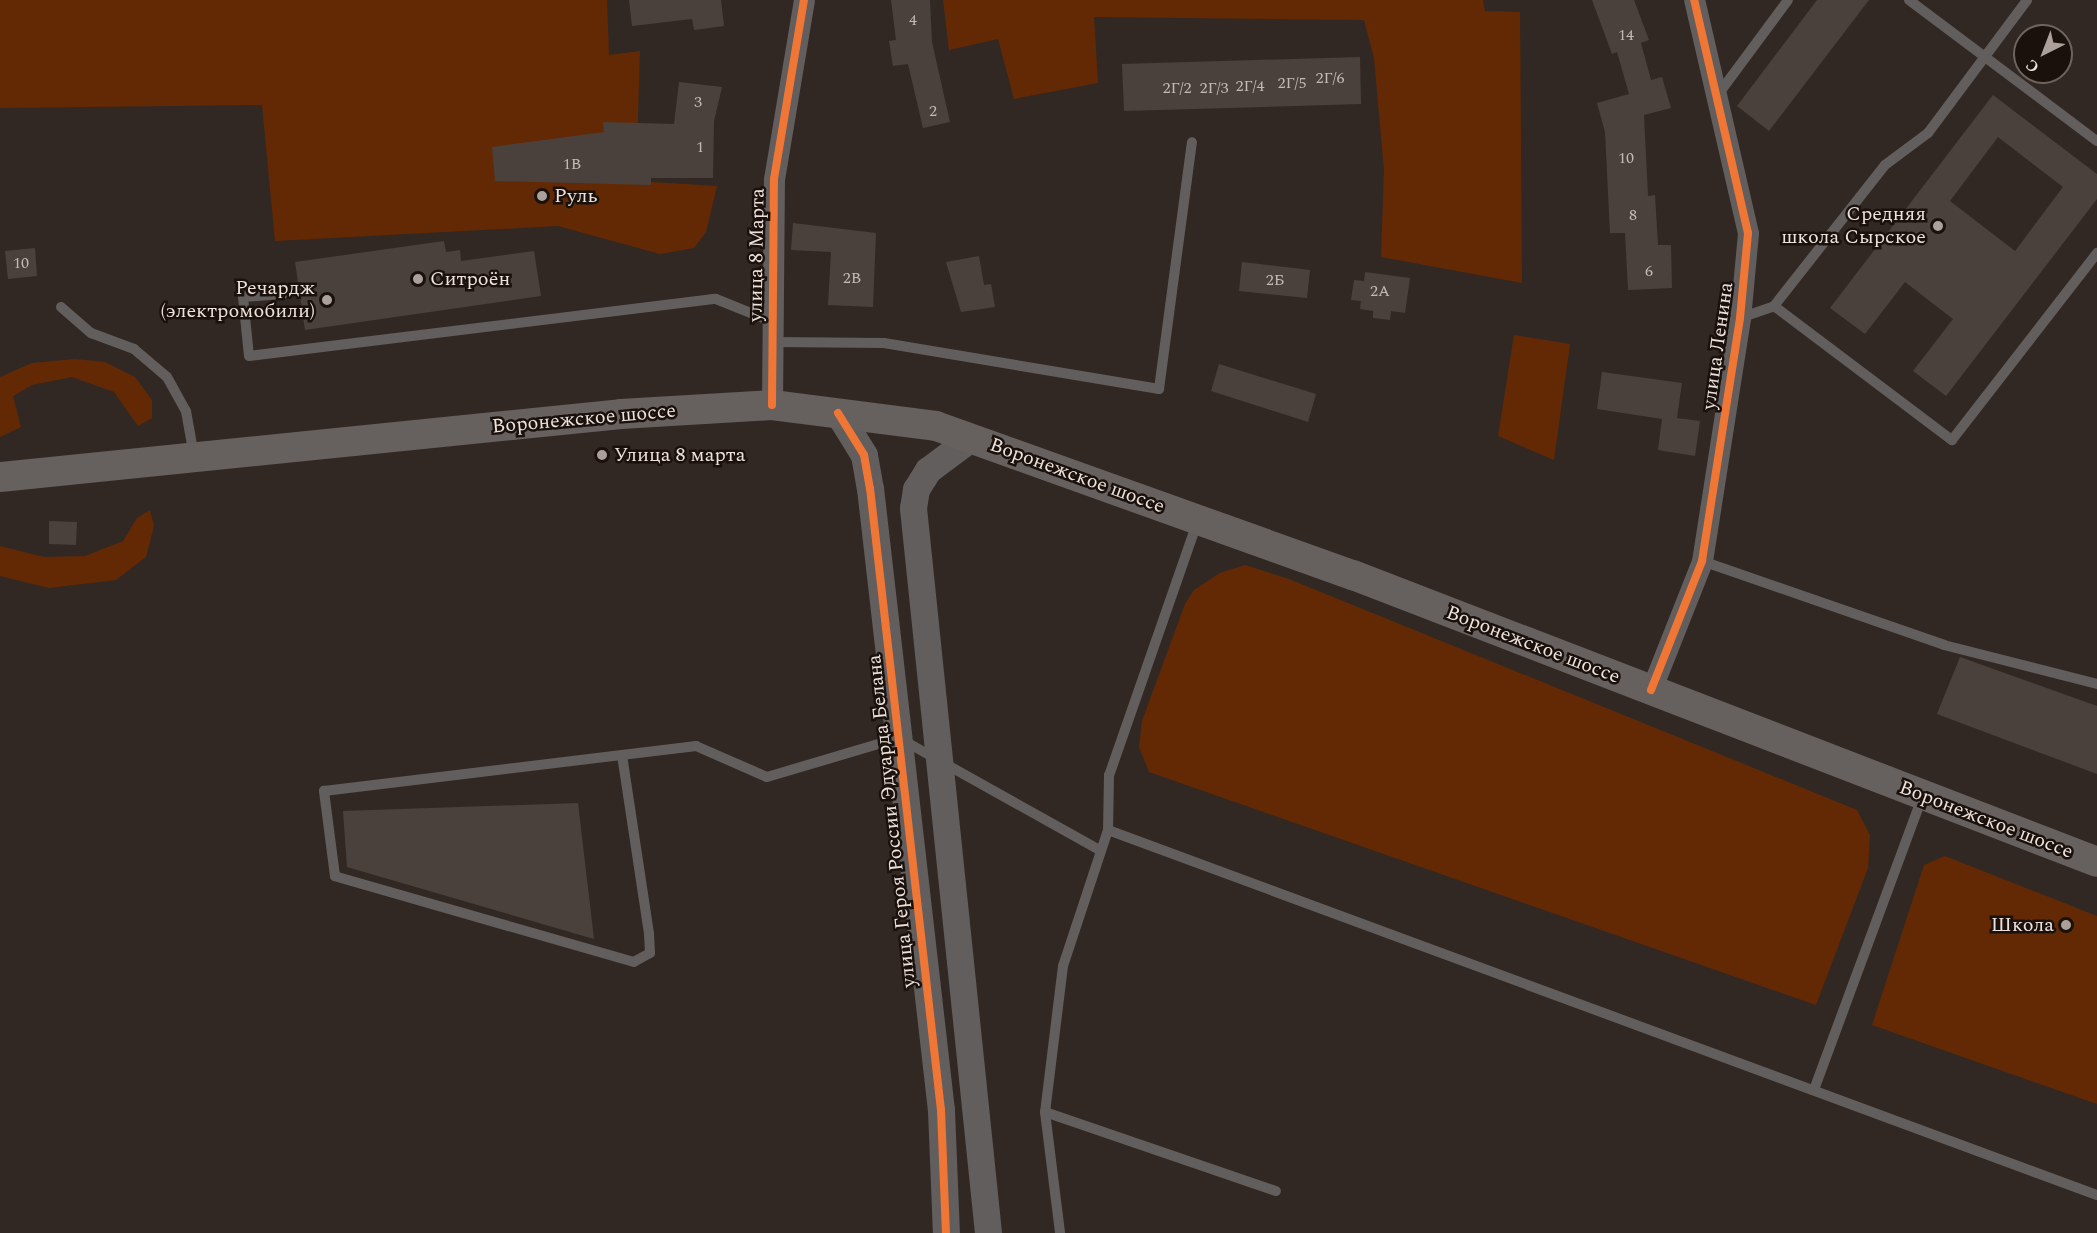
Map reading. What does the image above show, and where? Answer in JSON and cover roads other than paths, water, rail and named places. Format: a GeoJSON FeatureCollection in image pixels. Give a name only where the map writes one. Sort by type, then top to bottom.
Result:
{"type":"FeatureCollection","features":[{"type":"Feature","properties":{"kind":"main road","name":"Воронежское шоссе"},"geometry":{"type":"LineString","coordinates":[[0,477],[621,414],[772,405],[936,426],[1198,520],[1651,690],[2097,862]]}},
{"type":"Feature","properties":{"kind":"street","name":"улица 8 Марта"},"geometry":{"type":"LineString","coordinates":[[772,405],[774,178],[804,0]]}},
{"type":"Feature","properties":{"kind":"street","name":"улица Ленина"},"geometry":{"type":"LineString","coordinates":[[1651,690],[1702,561],[1740,318],[1748,233],[1694,0]]}},
{"type":"Feature","properties":{"kind":"street","name":"улица Героя России Эдуарда Белана"},"geometry":{"type":"LineString","coordinates":[[838,413],[864,455],[870,489],[941,1110],[946,1233]]}},
{"type":"Feature","properties":{"kind":"street"},"geometry":{"type":"LineString","coordinates":[[971,438],[928,470],[916,489],[913,508],[988,1233]]}},
{"type":"Feature","properties":{"kind":"lane"},"geometry":{"type":"LineString","coordinates":[[1717,96],[1788,0]]}},
{"type":"Feature","properties":{"kind":"lane"},"geometry":{"type":"LineString","coordinates":[[1909,0],[2097,141]]}},
{"type":"Feature","properties":{"kind":"lane"},"geometry":{"type":"LineString","coordinates":[[1740,318],[1774,306],[1885,165],[1928,133],[2027,0]]}},
{"type":"Feature","properties":{"kind":"lane"},"geometry":{"type":"LineString","coordinates":[[282,294],[243,297],[249,356],[716,299],[773,332],[884,343],[1159,389],[1192,142]]}},
{"type":"Feature","properties":{"kind":"lane"},"geometry":{"type":"LineString","coordinates":[[1774,306],[1952,440],[2097,253]]}},
{"type":"Feature","properties":{"kind":"lane"},"geometry":{"type":"LineString","coordinates":[[61,307],[91,333],[134,349],[167,377],[186,411],[194,458]]}},
{"type":"Feature","properties":{"kind":"lane"},"geometry":{"type":"LineString","coordinates":[[1060,1233],[1045,1112],[1064,966],[1108,830],[1109,775],[1198,520]]}},
{"type":"Feature","properties":{"kind":"lane"},"geometry":{"type":"LineString","coordinates":[[1702,561],[1944,645],[2097,684]]}},
{"type":"Feature","properties":{"kind":"lane"},"geometry":{"type":"LineString","coordinates":[[622,755],[649,934],[650,953],[634,962],[334,876],[324,791],[696,746],[767,777],[899,738],[940,763],[1101,851]]}},
{"type":"Feature","properties":{"kind":"lane"},"geometry":{"type":"LineString","coordinates":[[1815,1088],[1923,795]]}},
{"type":"Feature","properties":{"kind":"lane"},"geometry":{"type":"LineString","coordinates":[[1108,830],[1815,1088],[2097,1195]]}},
{"type":"Feature","properties":{"kind":"lane"},"geometry":{"type":"LineString","coordinates":[[1045,1112],[1276,1191]]}},
{"type":"Feature","properties":{"kind":"place","name":"Руль"},"geometry":{"type":"Point","coordinates":[542,196]}},
{"type":"Feature","properties":{"kind":"place","name":"Средняя школа Сырское"},"geometry":{"type":"Point","coordinates":[1938,226]}},
{"type":"Feature","properties":{"kind":"place","name":"Ситроён"},"geometry":{"type":"Point","coordinates":[418,279]}},
{"type":"Feature","properties":{"kind":"place","name":"Речардж (электромобили)"},"geometry":{"type":"Point","coordinates":[327,300]}},
{"type":"Feature","properties":{"kind":"place","name":"Улица 8 марта"},"geometry":{"type":"Point","coordinates":[602,455]}},
{"type":"Feature","properties":{"kind":"place","name":"Школа"},"geometry":{"type":"Point","coordinates":[2066,925]}}]}
